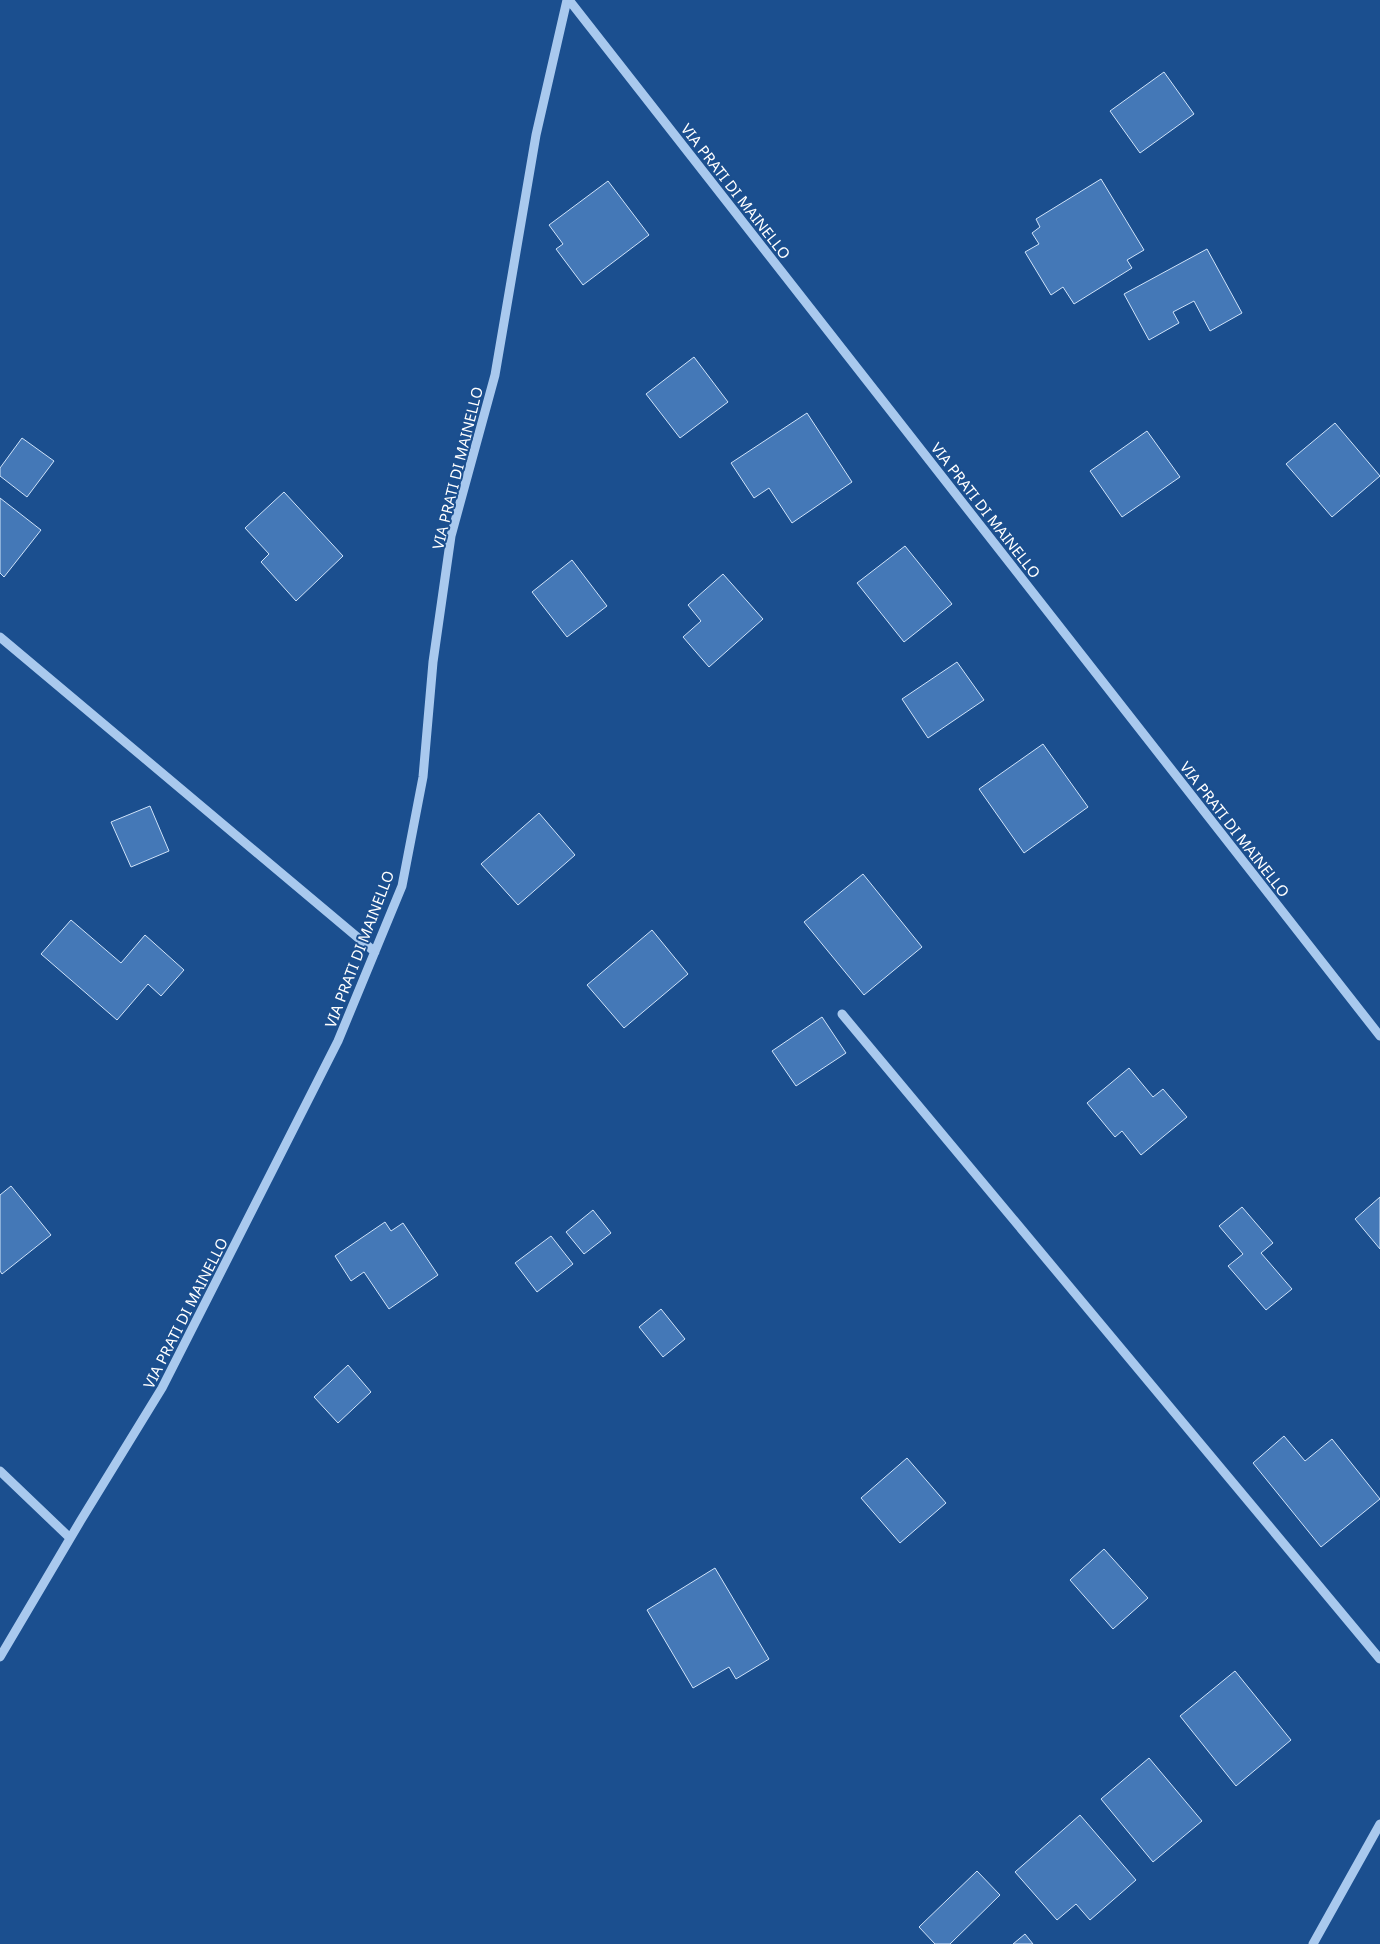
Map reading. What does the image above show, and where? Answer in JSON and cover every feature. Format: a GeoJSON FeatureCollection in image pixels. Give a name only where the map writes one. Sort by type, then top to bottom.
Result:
{"type":"FeatureCollection","features":[{"type":"Feature","properties":{"kind":"street","name":"VIA PRATI DI MAINELLO"},"geometry":{"type":"LineString","coordinates":[[0,1657],[162,1388],[338,1041],[402,886],[423,777],[433,662],[451,536],[495,375],[536,135],[568,0]]}},
{"type":"Feature","properties":{"kind":"street","name":"VIA PRATI DI MAINELLO"},"geometry":{"type":"LineString","coordinates":[[568,0],[1380,1036]]}},
{"type":"Feature","properties":{"kind":"street"},"geometry":{"type":"LineString","coordinates":[[0,637],[374,952]]}},
{"type":"Feature","properties":{"kind":"street"},"geometry":{"type":"LineString","coordinates":[[842,1014],[1380,1659]]}},
{"type":"Feature","properties":{"kind":"street"},"geometry":{"type":"LineString","coordinates":[[0,1471],[70,1538]]}},
{"type":"Feature","properties":{"kind":"street"},"geometry":{"type":"LineString","coordinates":[[1313,1944],[1380,1824]]}},
{"type":"Feature","properties":{"kind":"building"},"geometry":{"type":"Polygon","coordinates":[[[1164,72],[1194,114],[1140,153],[1110,111],[1164,72]]]}},
{"type":"Feature","properties":{"kind":"building"},"geometry":{"type":"Polygon","coordinates":[[[1101,179],[1144,250],[1127,260],[1132,268],[1074,304],[1063,287],[1051,295],[1025,252],[1039,244],[1032,233],[1040,227],[1036,219],[1101,179]]]}},
{"type":"Feature","properties":{"kind":"building"},"geometry":{"type":"Polygon","coordinates":[[[608,181],[649,235],[583,285],[556,249],[563,244],[549,225],[608,181]]]}},
{"type":"Feature","properties":{"kind":"building"},"geometry":{"type":"Polygon","coordinates":[[[1207,249],[1242,313],[1210,331],[1194,301],[1173,312],[1179,323],[1149,340],[1124,294],[1207,249]]]}},
{"type":"Feature","properties":{"kind":"building"},"geometry":{"type":"Polygon","coordinates":[[[694,357],[728,402],[680,438],[646,394],[694,357]]]}},
{"type":"Feature","properties":{"kind":"building"},"geometry":{"type":"Polygon","coordinates":[[[807,413],[852,482],[792,523],[769,488],[754,498],[731,463],[807,413]]]}},
{"type":"Feature","properties":{"kind":"building"},"geometry":{"type":"Polygon","coordinates":[[[1335,423],[1380,476],[1332,517],[1286,464],[1335,423]]]}},
{"type":"Feature","properties":{"kind":"building"},"geometry":{"type":"Polygon","coordinates":[[[1147,431],[1180,477],[1122,517],[1090,471],[1147,431]]]}},
{"type":"Feature","properties":{"kind":"building"},"geometry":{"type":"Polygon","coordinates":[[[22,438],[54,461],[27,497],[0,476],[0,468],[22,438]]]}},
{"type":"Feature","properties":{"kind":"building"},"geometry":{"type":"Polygon","coordinates":[[[284,492],[343,556],[296,601],[261,562],[269,554],[245,528],[284,492]]]}},
{"type":"Feature","properties":{"kind":"building"},"geometry":{"type":"Polygon","coordinates":[[[0,498],[41,530],[4,577],[0,573],[0,498]]]}},
{"type":"Feature","properties":{"kind":"building"},"geometry":{"type":"Polygon","coordinates":[[[905,546],[952,604],[904,642],[857,583],[905,546]]]}},
{"type":"Feature","properties":{"kind":"building"},"geometry":{"type":"Polygon","coordinates":[[[572,560],[607,606],[567,637],[532,592],[572,560]]]}},
{"type":"Feature","properties":{"kind":"building"},"geometry":{"type":"Polygon","coordinates":[[[723,574],[763,619],[709,667],[683,637],[701,621],[688,605],[723,574]]]}},
{"type":"Feature","properties":{"kind":"building"},"geometry":{"type":"Polygon","coordinates":[[[957,662],[984,700],[928,738],[902,699],[957,662]]]}},
{"type":"Feature","properties":{"kind":"building"},"geometry":{"type":"Polygon","coordinates":[[[1043,744],[1088,807],[1024,853],[979,789],[1043,744]]]}},
{"type":"Feature","properties":{"kind":"building"},"geometry":{"type":"Polygon","coordinates":[[[150,806],[169,851],[131,867],[111,822],[150,806]]]}},
{"type":"Feature","properties":{"kind":"building"},"geometry":{"type":"Polygon","coordinates":[[[539,813],[575,855],[518,905],[481,864],[539,813]]]}},
{"type":"Feature","properties":{"kind":"building"},"geometry":{"type":"Polygon","coordinates":[[[863,874],[922,947],[864,995],[804,922],[863,874]]]}},
{"type":"Feature","properties":{"kind":"building"},"geometry":{"type":"Polygon","coordinates":[[[71,920],[121,963],[145,935],[184,970],[161,996],[148,984],[117,1020],[41,954],[71,920]]]}},
{"type":"Feature","properties":{"kind":"building"},"geometry":{"type":"Polygon","coordinates":[[[652,930],[688,974],[624,1028],[587,985],[652,930]]]}},
{"type":"Feature","properties":{"kind":"building"},"geometry":{"type":"Polygon","coordinates":[[[822,1017],[846,1053],[796,1086],[772,1051],[822,1017]]]}},
{"type":"Feature","properties":{"kind":"building"},"geometry":{"type":"Polygon","coordinates":[[[1129,1068],[1153,1097],[1163,1089],[1187,1117],[1141,1155],[1122,1131],[1115,1137],[1087,1103],[1129,1068]]]}},
{"type":"Feature","properties":{"kind":"building"},"geometry":{"type":"Polygon","coordinates":[[[11,1186],[51,1235],[2,1274],[0,1271],[0,1195],[11,1186]]]}},
{"type":"Feature","properties":{"kind":"building"},"geometry":{"type":"Polygon","coordinates":[[[1380,1197],[1380,1249],[1355,1219],[1380,1197]]]}},
{"type":"Feature","properties":{"kind":"building"},"geometry":{"type":"Polygon","coordinates":[[[1242,1207],[1273,1243],[1261,1253],[1292,1289],[1266,1310],[1228,1266],[1243,1254],[1219,1226],[1242,1207]]]}},
{"type":"Feature","properties":{"kind":"building"},"geometry":{"type":"Polygon","coordinates":[[[593,1210],[611,1233],[584,1254],[566,1232],[593,1210]]]}},
{"type":"Feature","properties":{"kind":"building"},"geometry":{"type":"Polygon","coordinates":[[[385,1222],[391,1231],[403,1223],[438,1275],[389,1309],[364,1272],[351,1281],[335,1256],[385,1222]]]}},
{"type":"Feature","properties":{"kind":"building"},"geometry":{"type":"Polygon","coordinates":[[[551,1236],[573,1264],[537,1292],[515,1263],[551,1236]]]}},
{"type":"Feature","properties":{"kind":"building"},"geometry":{"type":"Polygon","coordinates":[[[661,1309],[685,1339],[663,1357],[639,1327],[661,1309]]]}},
{"type":"Feature","properties":{"kind":"building"},"geometry":{"type":"Polygon","coordinates":[[[348,1365],[371,1392],[338,1423],[314,1397],[348,1365]]]}},
{"type":"Feature","properties":{"kind":"building"},"geometry":{"type":"Polygon","coordinates":[[[1284,1436],[1305,1461],[1332,1439],[1380,1499],[1321,1547],[1253,1463],[1284,1436]]]}},
{"type":"Feature","properties":{"kind":"building"},"geometry":{"type":"Polygon","coordinates":[[[907,1458],[946,1503],[900,1543],[861,1498],[907,1458]]]}},
{"type":"Feature","properties":{"kind":"building"},"geometry":{"type":"Polygon","coordinates":[[[1104,1549],[1148,1598],[1113,1629],[1070,1580],[1104,1549]]]}},
{"type":"Feature","properties":{"kind":"building"},"geometry":{"type":"Polygon","coordinates":[[[715,1568],[769,1659],[736,1679],[729,1667],[693,1688],[647,1610],[715,1568]]]}},
{"type":"Feature","properties":{"kind":"building"},"geometry":{"type":"Polygon","coordinates":[[[1235,1671],[1291,1740],[1236,1786],[1180,1716],[1235,1671]]]}},
{"type":"Feature","properties":{"kind":"building"},"geometry":{"type":"Polygon","coordinates":[[[1149,1758],[1202,1821],[1153,1862],[1101,1799],[1149,1758]]]}},
{"type":"Feature","properties":{"kind":"building"},"geometry":{"type":"Polygon","coordinates":[[[1080,1815],[1136,1880],[1090,1920],[1076,1904],[1057,1920],[1015,1872],[1080,1815]]]}},
{"type":"Feature","properties":{"kind":"building"},"geometry":{"type":"Polygon","coordinates":[[[977,1871],[1000,1895],[950,1944],[935,1944],[919,1927],[977,1871]]]}},
{"type":"Feature","properties":{"kind":"building"},"geometry":{"type":"Polygon","coordinates":[[[1025,1934],[1033,1944],[1013,1944],[1025,1934]]]}}]}
